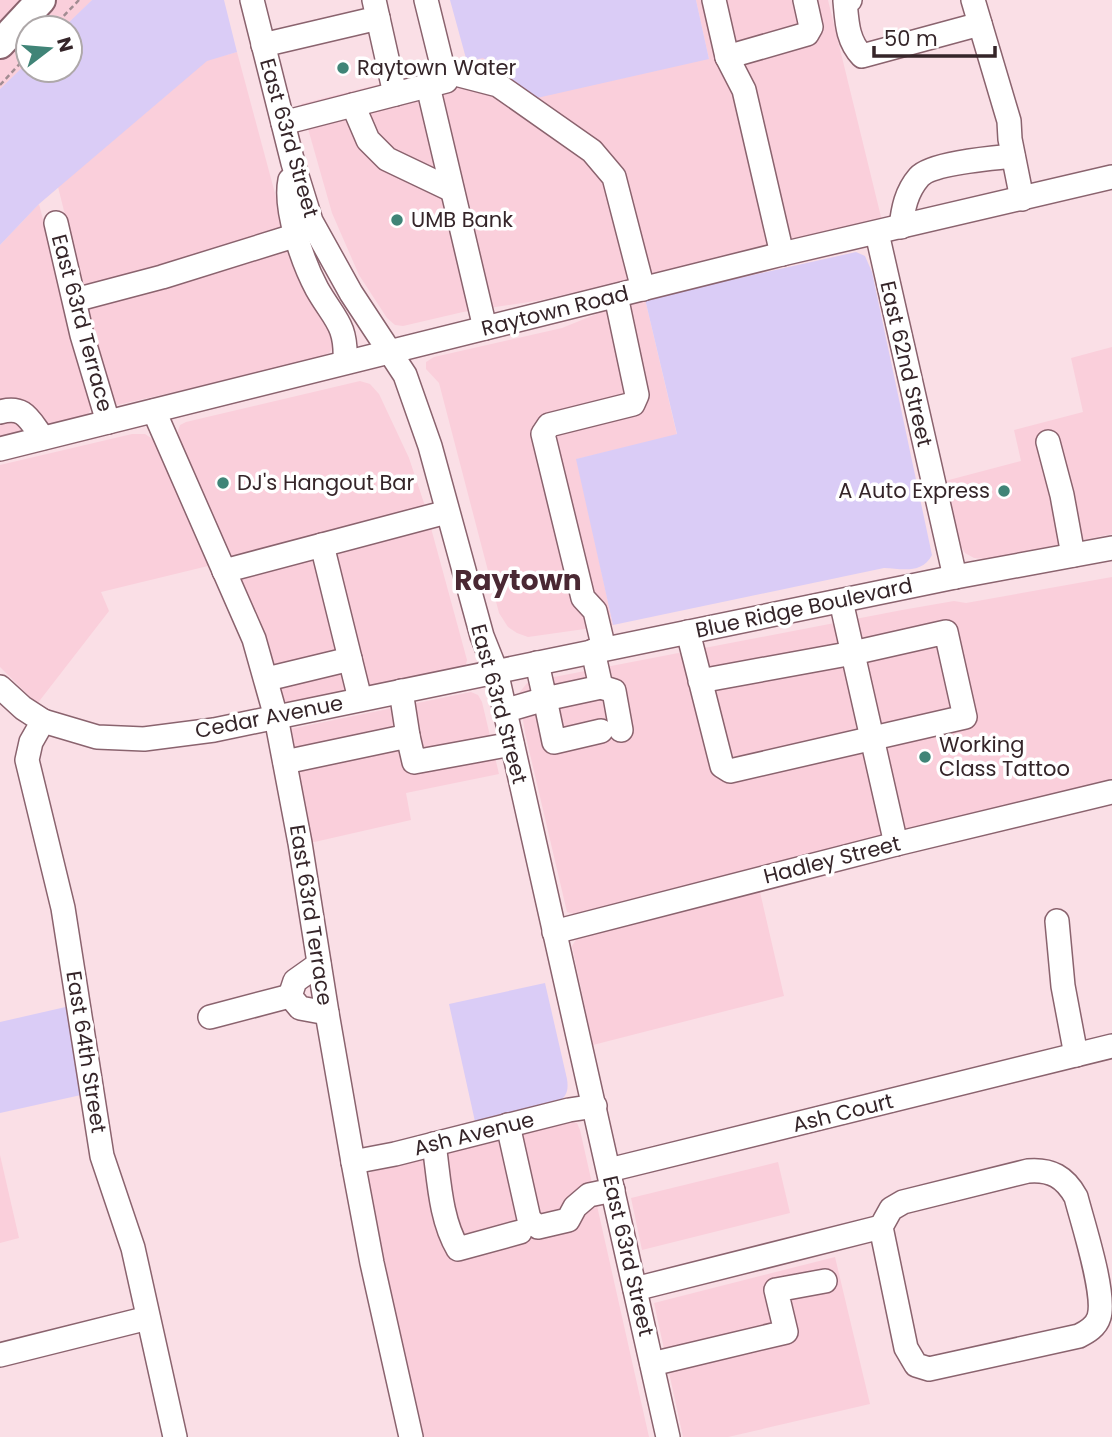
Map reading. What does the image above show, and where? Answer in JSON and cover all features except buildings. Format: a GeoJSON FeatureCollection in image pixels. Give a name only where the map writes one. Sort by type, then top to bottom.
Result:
{"type":"FeatureCollection","features":[{"type":"Feature","properties":{"kind":"main road"},"geometry":{"type":"LineString","coordinates":[[0,44],[41,0]]}},
{"type":"Feature","properties":{"kind":"street","name":"East 63rd Street"},"geometry":{"type":"LineString","coordinates":[[252,0],[293,163],[311,221],[351,293],[405,375],[430,446],[482,636],[496,671],[668,1437]]}},
{"type":"Feature","properties":{"kind":"street"},"geometry":{"type":"LineString","coordinates":[[426,0],[452,190],[485,328]]}},
{"type":"Feature","properties":{"kind":"street"},"geometry":{"type":"LineString","coordinates":[[714,0],[727,57],[744,90],[782,254]]}},
{"type":"Feature","properties":{"kind":"street"},"geometry":{"type":"LineString","coordinates":[[727,57],[807,34],[811,27],[805,0]]}},
{"type":"Feature","properties":{"kind":"street"},"geometry":{"type":"LineString","coordinates":[[849,0],[845,1],[848,31],[852,45],[862,56],[980,24]]}},
{"type":"Feature","properties":{"kind":"street"},"geometry":{"type":"LineString","coordinates":[[973,0],[1009,121],[1022,199]]}},
{"type":"Feature","properties":{"kind":"street"},"geometry":{"type":"LineString","coordinates":[[260,35],[377,9],[395,94]]}},
{"type":"Feature","properties":{"kind":"street"},"geometry":{"type":"LineString","coordinates":[[283,124],[395,94],[436,79],[498,85],[592,151],[614,177],[643,289]]}},
{"type":"Feature","properties":{"kind":"street"},"geometry":{"type":"LineString","coordinates":[[354,105],[368,140],[387,159],[452,190]]}},
{"type":"Feature","properties":{"kind":"street"},"geometry":{"type":"LineString","coordinates":[[901,228],[905,200],[920,175],[946,165],[1013,156]]}},
{"type":"Feature","properties":{"kind":"street"},"geometry":{"type":"LineString","coordinates":[[293,163],[287,192],[298,235],[317,288],[346,341],[345,362]]}},
{"type":"Feature","properties":{"kind":"street","name":"Raytown Road"},"geometry":{"type":"LineString","coordinates":[[3,448],[782,254],[1112,177]]}},
{"type":"Feature","properties":{"kind":"street","name":"East 63rd Terrace"},"geometry":{"type":"LineString","coordinates":[[56,223],[82,335],[108,422]]}},
{"type":"Feature","properties":{"kind":"street","name":"East 62nd Street"},"geometry":{"type":"LineString","coordinates":[[877,233],[955,578]]}},
{"type":"Feature","properties":{"kind":"street"},"geometry":{"type":"LineString","coordinates":[[75,300],[187,270],[298,235]]}},
{"type":"Feature","properties":{"kind":"street"},"geometry":{"type":"LineString","coordinates":[[601,687],[595,611],[583,598],[543,434],[549,425],[633,404],[637,395],[616,296]]}},
{"type":"Feature","properties":{"kind":"street","name":"East 63rd Terrace"},"geometry":{"type":"LineString","coordinates":[[154,411],[254,639],[267,679],[285,762],[372,1263],[411,1437]]}},
{"type":"Feature","properties":{"kind":"street"},"geometry":{"type":"LineString","coordinates":[[3,448],[4,415],[23,412],[43,438]]}},
{"type":"Feature","properties":{"kind":"street"},"geometry":{"type":"LineString","coordinates":[[1048,442],[1062,495],[1073,555]]}},
{"type":"Feature","properties":{"kind":"street"},"geometry":{"type":"LineString","coordinates":[[224,571],[447,512]]}},
{"type":"Feature","properties":{"kind":"street"},"geometry":{"type":"LineString","coordinates":[[322,545],[360,699]]}},
{"type":"Feature","properties":{"kind":"street","name":"Blue Ridge Boulevard"},"geometry":{"type":"LineString","coordinates":[[496,671],[1073,555],[1112,551]]}},
{"type":"Feature","properties":{"kind":"street"},"geometry":{"type":"LineString","coordinates":[[841,601],[896,844]]}},
{"type":"Feature","properties":{"kind":"street"},"geometry":{"type":"LineString","coordinates":[[688,632],[700,681],[722,766],[730,771],[965,717],[946,632],[853,653],[700,681]]}},
{"type":"Feature","properties":{"kind":"street"},"geometry":{"type":"LineString","coordinates":[[267,679],[350,659]]}},
{"type":"Feature","properties":{"kind":"street"},"geometry":{"type":"LineString","coordinates":[[504,711],[545,699],[601,687],[614,691],[611,730],[554,742],[545,699],[537,663]]}},
{"type":"Feature","properties":{"kind":"street","name":"Cedar Avenue"},"geometry":{"type":"LineString","coordinates":[[43,721],[97,737],[144,739],[214,730],[496,671]]}},
{"type":"Feature","properties":{"kind":"street"},"geometry":{"type":"LineString","coordinates":[[0,687],[23,708],[43,721]]}},
{"type":"Feature","properties":{"kind":"street"},"geometry":{"type":"LineString","coordinates":[[401,691],[414,762],[512,744]]}},
{"type":"Feature","properties":{"kind":"street","name":"East 64th Street"},"geometry":{"type":"LineString","coordinates":[[43,721],[30,742],[27,760],[63,908],[102,1156],[133,1248],[175,1437]]}},
{"type":"Feature","properties":{"kind":"street"},"geometry":{"type":"LineString","coordinates":[[285,762],[408,736]]}},
{"type":"Feature","properties":{"kind":"street","name":"Hadley Street"},"geometry":{"type":"LineString","coordinates":[[554,932],[896,844],[1112,792]]}},
{"type":"Feature","properties":{"kind":"street"},"geometry":{"type":"LineString","coordinates":[[1057,921],[1063,986],[1076,1055]]}},
{"type":"Feature","properties":{"kind":"street"},"geometry":{"type":"LineString","coordinates":[[290,996],[295,981],[319,964]]}},
{"type":"Feature","properties":{"kind":"street"},"geometry":{"type":"LineString","coordinates":[[290,996],[300,1008],[327,1013]]}},
{"type":"Feature","properties":{"kind":"street"},"geometry":{"type":"LineString","coordinates":[[210,1017],[290,996]]}},
{"type":"Feature","properties":{"kind":"street","name":"Ash Court"},"geometry":{"type":"LineString","coordinates":[[508,1125],[528,1219],[538,1227],[568,1220],[575,1207],[611,1180],[1112,1046]]}},
{"type":"Feature","properties":{"kind":"street","name":"Ash Avenue"},"geometry":{"type":"LineString","coordinates":[[353,1161],[595,1106]]}},
{"type":"Feature","properties":{"kind":"street"},"geometry":{"type":"LineString","coordinates":[[434,1144],[444,1205],[452,1238],[458,1249],[520,1232]]}},
{"type":"Feature","properties":{"kind":"street"},"geometry":{"type":"LineString","coordinates":[[635,1289],[881,1227],[891,1209],[903,1202],[1028,1171],[1043,1170],[1056,1174],[1069,1183],[1076,1197],[1100,1296],[1099,1318],[1091,1329],[1079,1336],[929,1369],[916,1365],[906,1348],[881,1227]]}},
{"type":"Feature","properties":{"kind":"street"},"geometry":{"type":"LineString","coordinates":[[652,1364],[786,1332],[776,1290],[825,1281]]}},
{"type":"Feature","properties":{"kind":"street"},"geometry":{"type":"LineString","coordinates":[[0,1355],[148,1318]]}},
{"type":"Feature","properties":{"kind":"path"},"geometry":{"type":"LineString","coordinates":[[66,14],[79,0]]}},
{"type":"Feature","properties":{"kind":"path"},"geometry":{"type":"LineString","coordinates":[[0,85],[14,70]]}},
{"type":"Feature","properties":{"kind":"shaded area"},"geometry":{"type":"Polygon","coordinates":[[[0,0],[92,0],[78,14],[14,14],[14,76],[0,89],[0,0]]]}},
{"type":"Feature","properties":{"kind":"shaded area"},"geometry":{"type":"Polygon","coordinates":[[[92,0],[224,0],[237,52],[207,61],[39,204],[0,245],[0,89],[14,76],[14,84],[84,84],[84,14],[78,14],[92,0]]]}},
{"type":"Feature","properties":{"kind":"shaded area"},"geometry":{"type":"Polygon","coordinates":[[[450,0],[696,0],[709,59],[537,98],[483,58],[467,62],[450,0]]]}},
{"type":"Feature","properties":{"kind":"shaded area"},"geometry":{"type":"Polygon","coordinates":[[[696,0],[828,0],[882,221],[542,300],[463,312],[403,326],[395,325],[387,318],[359,275],[332,213],[301,104],[483,58],[709,59],[696,0]]]}},
{"type":"Feature","properties":{"kind":"shaded area"},"geometry":{"type":"Polygon","coordinates":[[[237,52],[284,227],[336,345],[329,353],[309,361],[113,406],[58,187],[207,60],[237,52]]]}},
{"type":"Feature","properties":{"kind":"shaded area"},"geometry":{"type":"Polygon","coordinates":[[[39,204],[92,407],[88,414],[77,420],[0,438],[0,245],[39,204]]]}},
{"type":"Feature","properties":{"kind":"shaded area"},"geometry":{"type":"Polygon","coordinates":[[[856,252],[865,256],[872,272],[932,555],[917,568],[884,568],[613,625],[576,459],[677,434],[645,299],[856,252]]]}},
{"type":"Feature","properties":{"kind":"shaded area"},"geometry":{"type":"Polygon","coordinates":[[[645,299],[677,435],[577,459],[613,625],[528,637],[517,633],[508,627],[499,613],[439,383],[426,369],[426,362],[434,357],[562,328],[604,311],[645,299]]]}},
{"type":"Feature","properties":{"kind":"shaded area"},"geometry":{"type":"Polygon","coordinates":[[[1112,347],[1112,534],[987,559],[974,558],[965,553],[958,541],[945,481],[1021,461],[1014,430],[1083,412],[1071,358],[1112,347]]]}},
{"type":"Feature","properties":{"kind":"shaded area"},"geometry":{"type":"Polygon","coordinates":[[[360,381],[370,384],[379,394],[409,458],[425,506],[467,660],[465,668],[294,706],[284,703],[279,692],[179,441],[178,431],[180,425],[186,422],[360,381]]]}},
{"type":"Feature","properties":{"kind":"shaded area"},"geometry":{"type":"Polygon","coordinates":[[[132,434],[145,434],[154,440],[208,566],[101,592],[109,611],[37,704],[0,667],[0,465],[132,434]]]}},
{"type":"Feature","properties":{"kind":"shaded area"},"geometry":{"type":"Polygon","coordinates":[[[1112,577],[1112,784],[1070,795],[1021,802],[577,915],[567,912],[525,733],[519,693],[528,682],[902,610],[954,601],[966,603],[1112,577]]]}},
{"type":"Feature","properties":{"kind":"shaded area"},"geometry":{"type":"Polygon","coordinates":[[[471,692],[478,695],[482,702],[499,774],[406,793],[411,820],[310,843],[290,729],[471,692]]]}},
{"type":"Feature","properties":{"kind":"shaded area"},"geometry":{"type":"Polygon","coordinates":[[[760,892],[784,996],[593,1045],[572,946],[577,938],[760,892]]]}},
{"type":"Feature","properties":{"kind":"shaded area"},"geometry":{"type":"Polygon","coordinates":[[[545,983],[567,1079],[566,1093],[557,1104],[476,1126],[449,1004],[545,983]]]}},
{"type":"Feature","properties":{"kind":"shaded area"},"geometry":{"type":"Polygon","coordinates":[[[70,1006],[81,1095],[0,1113],[0,1022],[70,1006]]]}},
{"type":"Feature","properties":{"kind":"shaded area"},"geometry":{"type":"Polygon","coordinates":[[[568,1122],[577,1123],[580,1130],[649,1437],[421,1437],[365,1185],[366,1179],[371,1172],[568,1122]]]}},
{"type":"Feature","properties":{"kind":"shaded area"},"geometry":{"type":"Polygon","coordinates":[[[0,1155],[19,1238],[0,1243],[0,1155]]]}},
{"type":"Feature","properties":{"kind":"shaded area"},"geometry":{"type":"Polygon","coordinates":[[[778,1162],[790,1213],[642,1250],[631,1198],[778,1162]]]}},
{"type":"Feature","properties":{"kind":"shaded area"},"geometry":{"type":"Polygon","coordinates":[[[835,1257],[870,1404],[728,1437],[683,1437],[654,1303],[835,1257]]]}},
{"type":"Feature","properties":{"kind":"place","name":"Raytown Water"},"geometry":{"type":"Point","coordinates":[343,68]}},
{"type":"Feature","properties":{"kind":"place","name":"UMB Bank"},"geometry":{"type":"Point","coordinates":[397,220]}},
{"type":"Feature","properties":{"kind":"place","name":"DJ's Hangout Bar"},"geometry":{"type":"Point","coordinates":[223,483]}},
{"type":"Feature","properties":{"kind":"place","name":"A Auto Express"},"geometry":{"type":"Point","coordinates":[1004,491]}},
{"type":"Feature","properties":{"kind":"place","name":"Working Class Tattoo"},"geometry":{"type":"Point","coordinates":[925,757]}},
{"type":"Feature","properties":{"kind":"district","name":"Raytown"},"geometry":{"type":"Point","coordinates":[518,580]}}]}
